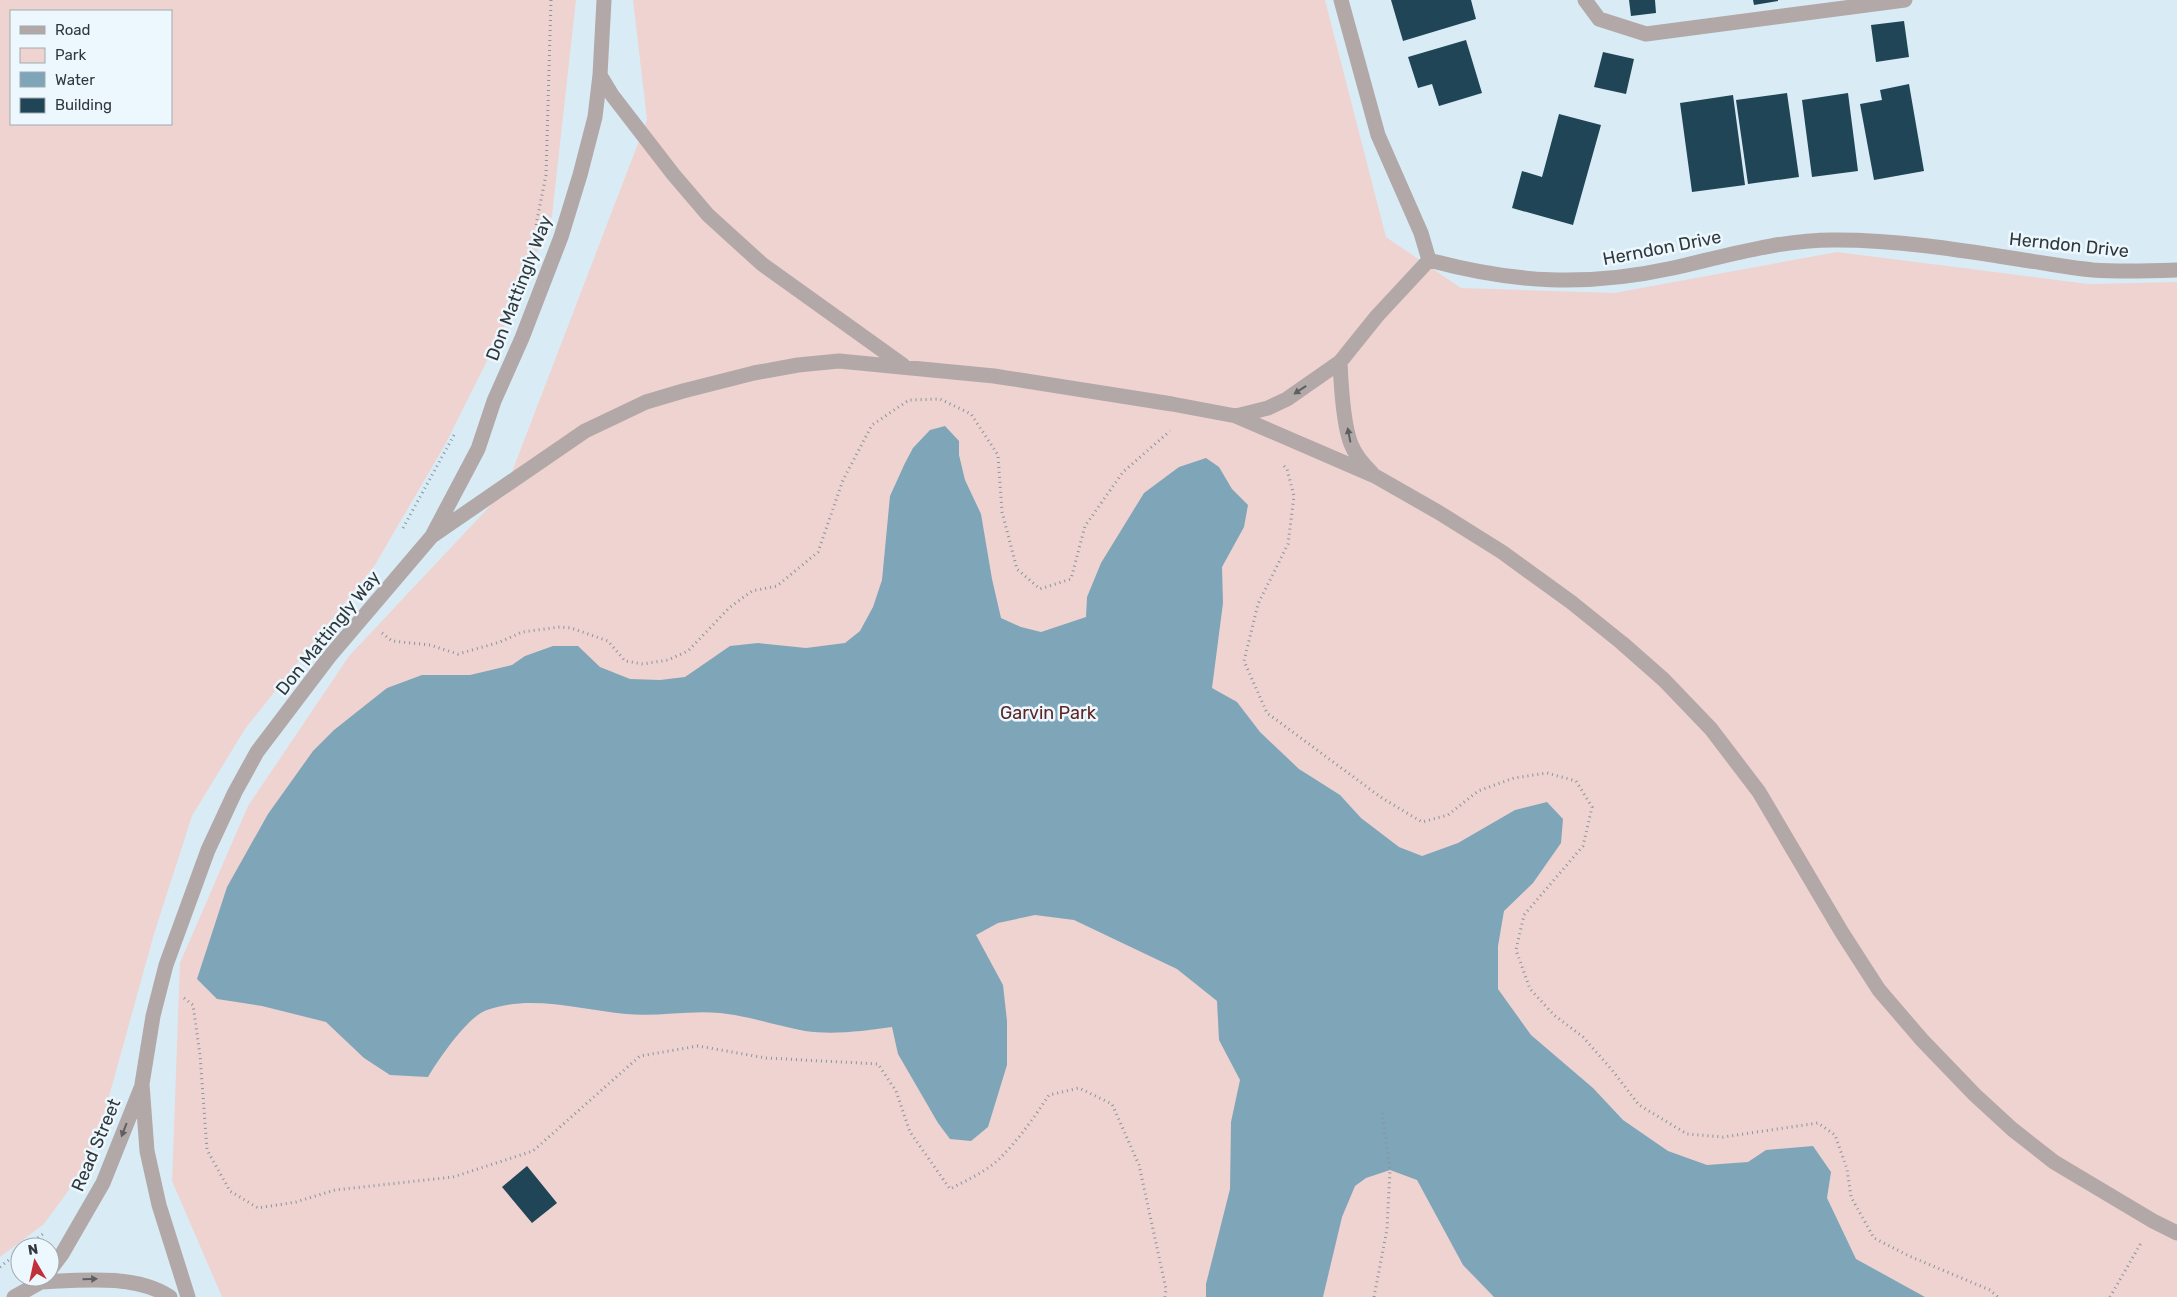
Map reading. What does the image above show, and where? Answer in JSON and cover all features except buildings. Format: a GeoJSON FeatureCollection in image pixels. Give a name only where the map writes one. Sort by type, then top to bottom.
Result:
{"type":"FeatureCollection","features":[{"type":"Feature","properties":{"kind":"street","name":"Don Mattingly Way"},"geometry":{"type":"LineString","coordinates":[[188,1297],[159,1205],[147,1152],[142,1084],[153,1016],[162,980],[208,850],[244,776],[263,744],[329,657],[432,536],[478,449],[494,402],[522,338],[561,237],[595,117],[600,76],[604,0]]}},
{"type":"Feature","properties":{"kind":"street"},"geometry":{"type":"LineString","coordinates":[[1236,416],[1268,408],[1287,398],[1340,362],[1377,316],[1429,260],[1422,233],[1378,135],[1341,0]]}},
{"type":"Feature","properties":{"kind":"street"},"geometry":{"type":"LineString","coordinates":[[1585,0],[1599,19],[1646,34],[1905,0]]}},
{"type":"Feature","properties":{"kind":"street"},"geometry":{"type":"LineString","coordinates":[[600,76],[612,95],[673,174],[708,215],[762,264],[904,366]]}},
{"type":"Feature","properties":{"kind":"street","name":"Herndon Drive"},"geometry":{"type":"LineString","coordinates":[[1429,260],[1463,269],[1520,279],[1578,281],[1622,277],[1672,268],[1723,255],[1790,244],[1836,240],[1909,242],[2092,270],[2126,272],[2177,270]]}},
{"type":"Feature","properties":{"kind":"street"},"geometry":{"type":"LineString","coordinates":[[432,536],[584,431],[646,402],[736,377],[798,365],[839,361],[994,376],[1236,416],[1375,476],[1438,512],[1502,552],[1572,602],[1664,680],[1711,730],[1759,792],[1841,931],[1879,990],[1922,1040],[1975,1095],[2012,1129],[2054,1162],[2153,1221],[2177,1233]]}},
{"type":"Feature","properties":{"kind":"street"},"geometry":{"type":"LineString","coordinates":[[1340,362],[1342,398],[1351,444],[1362,462],[1375,476]]}},
{"type":"Feature","properties":{"kind":"street","name":"Read Street"},"geometry":{"type":"LineString","coordinates":[[60,1257],[103,1184],[142,1084]]}},
{"type":"Feature","properties":{"kind":"street","name":"Read Street"},"geometry":{"type":"LineString","coordinates":[[60,1277],[107,1279],[160,1290],[170,1297]]}},
{"type":"Feature","properties":{"kind":"street","name":"Read Street"},"geometry":{"type":"LineString","coordinates":[[14,1297],[29,1287]]}},
{"type":"Feature","properties":{"kind":"path"},"geometry":{"type":"LineString","coordinates":[[364,617],[392,641],[430,645],[458,654],[500,642],[522,632],[560,627],[571,628],[608,641],[625,661],[642,664],[668,660],[688,652],[728,608],[752,591],[777,586],[818,552],[843,480],[872,425],[909,400],[940,400],[971,414],[998,455],[1002,512],[1017,569],[1040,589],[1072,578],[1085,526],[1123,472],[1168,431],[1178,431]]}},
{"type":"Feature","properties":{"kind":"path"},"geometry":{"type":"LineString","coordinates":[[1280,462],[1287,469],[1294,496],[1288,544],[1258,604],[1244,661],[1267,713],[1382,798],[1422,822],[1448,815],[1478,791],[1514,778],[1547,773],[1576,781],[1592,807],[1583,846],[1524,915],[1516,950],[1530,989],[1554,1015],[1583,1037],[1639,1105],[1687,1134],[1723,1137],[1818,1123],[1835,1135],[1847,1169],[1851,1197],[1874,1238],[1909,1256],[1990,1290],[1998,1297]]}},
{"type":"Feature","properties":{"kind":"path"},"geometry":{"type":"LineString","coordinates":[[162,980],[194,1005],[200,1055],[207,1150],[230,1191],[258,1208],[296,1202],[335,1190],[453,1177],[533,1151],[640,1056],[698,1046],[766,1058],[878,1064],[896,1091],[910,1132],[950,1189],[972,1178],[1001,1158],[1033,1119],[1049,1095],[1079,1088],[1112,1104],[1139,1165],[1166,1297]]}},
{"type":"Feature","properties":{"kind":"path"},"geometry":{"type":"LineString","coordinates":[[1374,1297],[1387,1229],[1390,1170],[1382,1110]]}},
{"type":"Feature","properties":{"kind":"path"},"geometry":{"type":"LineString","coordinates":[[2110,1297],[2153,1221]]}},
{"type":"Feature","properties":{"kind":"path"},"geometry":{"type":"LineString","coordinates":[[0,1267],[10,1259]]}},
{"type":"Feature","properties":{"kind":"green space"},"geometry":{"type":"Polygon","coordinates":[[[0,0],[576,0],[552,216],[516,303],[446,443],[375,565],[245,729],[192,816],[154,934],[105,1111],[85,1168],[44,1224],[27,1237],[10,1237],[10,1250],[0,1257],[0,0]]]}},
{"type":"Feature","properties":{"kind":"green space","name":"Garvin Park"},"geometry":{"type":"Polygon","coordinates":[[[633,0],[1325,0],[1386,237],[1461,288],[1614,293],[1837,252],[2088,284],[2177,282],[2177,1297],[222,1297],[172,1181],[180,963],[248,806],[349,656],[505,490],[647,120],[633,0]]]}},
{"type":"Feature","properties":{"kind":"water"},"geometry":{"type":"Polygon","coordinates":[[[945,426],[959,441],[959,455],[965,480],[981,514],[1001,618],[1021,627],[1041,632],[1086,617],[1087,597],[1101,563],[1144,493],[1179,467],[1206,458],[1219,467],[1232,489],[1248,505],[1244,527],[1222,567],[1223,603],[1212,688],[1237,702],[1260,732],[1299,769],[1340,795],[1361,818],[1399,847],[1422,856],[1458,843],[1515,810],[1547,802],[1563,819],[1561,843],[1533,883],[1504,911],[1498,946],[1498,989],[1531,1035],[1593,1088],[1623,1120],[1668,1151],[1707,1165],[1748,1162],[1766,1150],[1813,1146],[1831,1172],[1827,1198],[1856,1259],[1925,1297],[1494,1297],[1463,1265],[1417,1180],[1390,1170],[1366,1178],[1355,1186],[1342,1217],[1323,1297],[1206,1297],[1206,1284],[1230,1189],[1231,1122],[1240,1080],[1219,1040],[1217,1001],[1177,969],[1074,920],[1035,915],[998,923],[976,935],[1003,985],[1007,1021],[1007,1065],[988,1127],[971,1141],[950,1139],[938,1123],[898,1054],[892,1027],[826,1033],[794,1029],[742,1016],[720,1013],[697,1012],[638,1015],[556,1004],[521,1003],[504,1005],[479,1014],[454,1039],[428,1077],[390,1075],[364,1058],[326,1022],[262,1006],[217,999],[197,979],[227,887],[268,814],[313,751],[334,730],[387,688],[422,675],[470,675],[512,665],[525,656],[553,646],[578,646],[600,667],[630,679],[660,680],[685,677],[730,646],[758,643],[806,648],[845,643],[860,631],[873,607],[882,580],[890,496],[905,463],[913,448],[930,430],[945,426]]]}}]}
